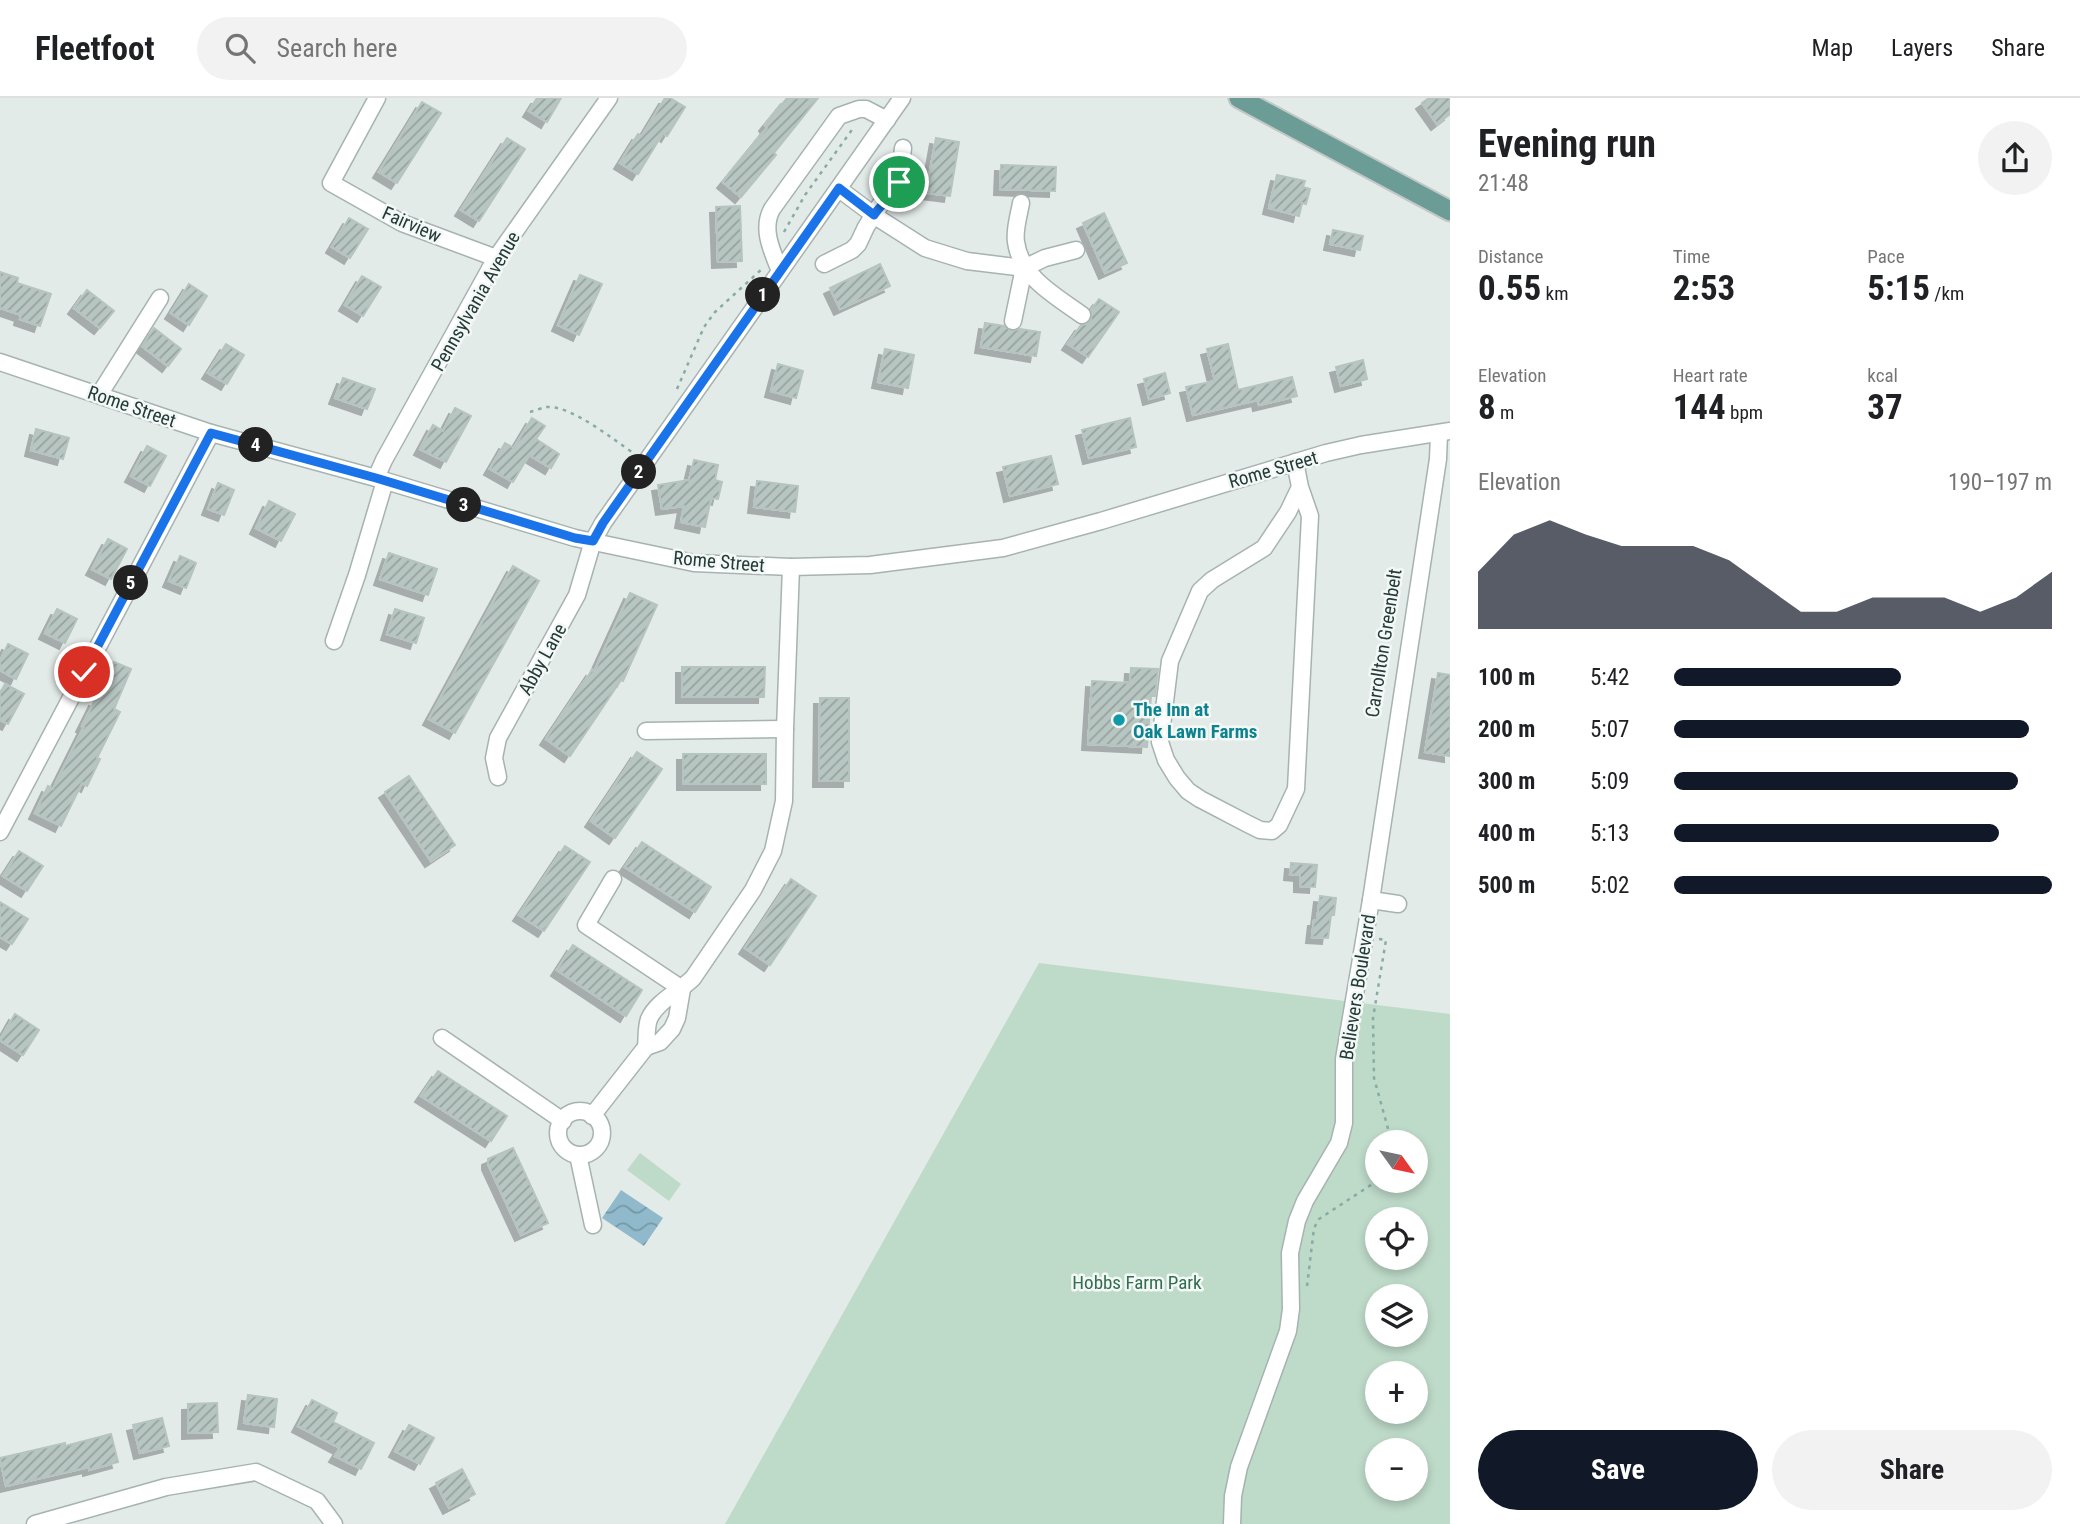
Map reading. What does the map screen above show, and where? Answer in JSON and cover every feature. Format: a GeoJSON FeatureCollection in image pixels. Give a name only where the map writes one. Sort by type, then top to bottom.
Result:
{"type":"FeatureCollection","features":[{"type":"Feature","properties":{"kind":"main road"},"geometry":{"type":"LineString","coordinates":[[1239,98],[1450,211]]}},
{"type":"Feature","properties":{"kind":"street","name":"Fairview"},"geometry":{"type":"LineString","coordinates":[[377,98],[331,183],[401,223],[496,258]]}},
{"type":"Feature","properties":{"kind":"street","name":"Pennsylvania Avenue"},"geometry":{"type":"LineString","coordinates":[[334,640],[357,575],[384,460],[496,258],[609,98]]}},
{"type":"Feature","properties":{"kind":"street","name":"Abby Lane"},"geometry":{"type":"LineString","coordinates":[[498,776],[494,758],[498,738],[577,595],[593,541],[603,523],[773,267],[839,188],[902,98]]}},
{"type":"Feature","properties":{"kind":"street"},"geometry":{"type":"LineString","coordinates":[[773,267],[767,229],[768,217],[839,116],[866,109],[887,120]]}},
{"type":"Feature","properties":{"kind":"street"},"geometry":{"type":"LineString","coordinates":[[824,264],[852,250],[858,244],[880,205],[895,191],[899,182],[903,148]]}},
{"type":"Feature","properties":{"kind":"street"},"geometry":{"type":"LineString","coordinates":[[839,188],[874,215],[925,248],[946,256],[1024,268],[1045,258],[1076,250]]}},
{"type":"Feature","properties":{"kind":"street"},"geometry":{"type":"LineString","coordinates":[[1021,203],[1016,243],[1024,268],[1040,284],[1082,315]]}},
{"type":"Feature","properties":{"kind":"street"},"geometry":{"type":"LineString","coordinates":[[1013,321],[1024,268]]}},
{"type":"Feature","properties":{"kind":"street"},"geometry":{"type":"LineString","coordinates":[[99,395],[160,298]]}},
{"type":"Feature","properties":{"kind":"street","name":"Rome Street"},"geometry":{"type":"LineString","coordinates":[[0,362],[211,433],[380,479],[575,538],[694,563],[791,567],[870,565],[1003,548],[1361,444],[1445,432]]}},
{"type":"Feature","properties":{"kind":"street","name":"Believers Boulevard"},"geometry":{"type":"LineString","coordinates":[[1232,1524],[1233,1496],[1239,1467],[1288,1331],[1291,1309],[1290,1253],[1297,1221],[1305,1201],[1339,1143],[1344,1123],[1344,1059],[1438,459],[1445,432]]}},
{"type":"Feature","properties":{"kind":"street"},"geometry":{"type":"LineString","coordinates":[[0,832],[211,433]]}},
{"type":"Feature","properties":{"kind":"street"},"geometry":{"type":"LineString","coordinates":[[1295,462],[1310,516],[1296,789],[1279,825],[1272,831],[1260,830],[1188,790],[1166,760],[1160,742],[1170,661],[1200,590],[1264,548],[1288,512],[1300,487]]}},
{"type":"Feature","properties":{"kind":"street"},"geometry":{"type":"LineString","coordinates":[[592,1116],[646,1047],[649,1020],[658,1005],[693,978],[753,890],[773,851],[784,801],[791,567]]}},
{"type":"Feature","properties":{"kind":"street"},"geometry":{"type":"LineString","coordinates":[[646,731],[785,729]]}},
{"type":"Feature","properties":{"kind":"street"},"geometry":{"type":"LineString","coordinates":[[613,879],[586,925],[682,989]]}},
{"type":"Feature","properties":{"kind":"street"},"geometry":{"type":"LineString","coordinates":[[1371,900],[1398,904]]}},
{"type":"Feature","properties":{"kind":"street"},"geometry":{"type":"LineString","coordinates":[[646,1047],[660,1042],[673,1029],[682,989]]}},
{"type":"Feature","properties":{"kind":"street"},"geometry":{"type":"LineString","coordinates":[[442,1038],[563,1121]]}},
{"type":"Feature","properties":{"kind":"street"},"geometry":{"type":"LineString","coordinates":[[579,1111],[585,1111],[592,1116],[597,1118],[601,1125],[601,1140],[592,1152],[578,1155],[570,1153],[560,1142],[559,1127],[567,1115],[579,1111]]}},
{"type":"Feature","properties":{"kind":"street"},"geometry":{"type":"LineString","coordinates":[[578,1155],[593,1225]]}},
{"type":"Feature","properties":{"kind":"street"},"geometry":{"type":"LineString","coordinates":[[35,1524],[166,1487],[256,1472],[317,1501],[334,1524]]}},
{"type":"Feature","properties":{"kind":"path"},"geometry":{"type":"LineString","coordinates":[[781,238],[805,195],[854,127]]}},
{"type":"Feature","properties":{"kind":"path"},"geometry":{"type":"LineString","coordinates":[[674,394],[704,327],[715,312],[773,267]]}},
{"type":"Feature","properties":{"kind":"path"},"geometry":{"type":"LineString","coordinates":[[530,412],[547,407],[569,412],[592,424],[626,449]]}},
{"type":"Feature","properties":{"kind":"path"},"geometry":{"type":"LineString","coordinates":[[1373,938],[1385,940],[1373,1018],[1374,1078],[1388,1130]]}},
{"type":"Feature","properties":{"kind":"green space","name":"Hobbs Farm Park"},"geometry":{"type":"Polygon","coordinates":[[[1039,963],[1450,1014],[1450,1524],[725,1524],[1039,963]]]}},
{"type":"Feature","properties":{"kind":"green space"},"geometry":{"type":"Polygon","coordinates":[[[640,1153],[681,1184],[669,1201],[627,1170],[640,1153]]]}},
{"type":"Feature","properties":{"kind":"water"},"geometry":{"type":"Polygon","coordinates":[[[621,1190],[663,1218],[644,1246],[602,1218],[621,1190]]]}},
{"type":"Feature","properties":{"kind":"building"},"geometry":{"type":"Polygon","coordinates":[[[537,98],[561,98],[547,122],[529,111],[537,98]]]}},
{"type":"Feature","properties":{"kind":"building"},"geometry":{"type":"Polygon","coordinates":[[[665,98],[685,107],[667,136],[663,133],[638,174],[620,163],[638,134],[642,136],[665,98]]]}},
{"type":"Feature","properties":{"kind":"building"},"geometry":{"type":"Polygon","coordinates":[[[787,98],[818,98],[741,197],[723,182],[767,128],[765,125],[787,98]]]}},
{"type":"Feature","properties":{"kind":"building"},"geometry":{"type":"Polygon","coordinates":[[[1429,98],[1450,98],[1450,114],[1437,124],[1422,103],[1429,98]]]}},
{"type":"Feature","properties":{"kind":"building"},"geometry":{"type":"Polygon","coordinates":[[[422,102],[441,113],[397,183],[379,172],[422,102]]]}},
{"type":"Feature","properties":{"kind":"building"},"geometry":{"type":"Polygon","coordinates":[[[507,138],[525,149],[479,221],[461,210],[507,138]]]}},
{"type":"Feature","properties":{"kind":"building"},"geometry":{"type":"Polygon","coordinates":[[[936,138],[959,142],[950,196],[926,193],[936,138]]]}},
{"type":"Feature","properties":{"kind":"building"},"geometry":{"type":"Polygon","coordinates":[[[1001,165],[1056,167],[1055,191],[1000,189],[1001,165]]]}},
{"type":"Feature","properties":{"kind":"building"},"geometry":{"type":"Polygon","coordinates":[[[1277,175],[1305,181],[1303,187],[1310,189],[1306,204],[1302,203],[1299,216],[1269,208],[1277,175]]]}},
{"type":"Feature","properties":{"kind":"building"},"geometry":{"type":"Polygon","coordinates":[[[740,206],[742,261],[718,262],[716,207],[740,206]]]}},
{"type":"Feature","properties":{"kind":"building"},"geometry":{"type":"Polygon","coordinates":[[[1104,213],[1127,263],[1105,273],[1083,223],[1104,213]]]}},
{"type":"Feature","properties":{"kind":"building"},"geometry":{"type":"Polygon","coordinates":[[[349,218],[368,229],[350,258],[332,247],[349,218]]]}},
{"type":"Feature","properties":{"kind":"building"},"geometry":{"type":"Polygon","coordinates":[[[1333,230],[1363,236],[1360,250],[1330,244],[1333,230]]]}},
{"type":"Feature","properties":{"kind":"building"},"geometry":{"type":"Polygon","coordinates":[[[880,264],[890,286],[840,309],[830,288],[880,264]]]}},
{"type":"Feature","properties":{"kind":"building"},"geometry":{"type":"Polygon","coordinates":[[[0,272],[18,278],[17,283],[51,294],[40,326],[20,319],[21,315],[0,308],[0,272]]]}},
{"type":"Feature","properties":{"kind":"building"},"geometry":{"type":"Polygon","coordinates":[[[580,275],[602,284],[579,335],[558,325],[580,275]]]}},
{"type":"Feature","properties":{"kind":"building"},"geometry":{"type":"Polygon","coordinates":[[[362,276],[381,287],[363,316],[345,305],[362,276]]]}},
{"type":"Feature","properties":{"kind":"building"},"geometry":{"type":"Polygon","coordinates":[[[189,284],[207,296],[189,325],[171,313],[189,284]]]}},
{"type":"Feature","properties":{"kind":"building"},"geometry":{"type":"Polygon","coordinates":[[[87,290],[114,311],[100,328],[74,308],[87,290]]]}},
{"type":"Feature","properties":{"kind":"building"},"geometry":{"type":"Polygon","coordinates":[[[1099,299],[1119,312],[1088,357],[1068,344],[1081,325],[1091,320],[1091,310],[1099,299]]]}},
{"type":"Feature","properties":{"kind":"building"},"geometry":{"type":"Polygon","coordinates":[[[985,323],[1004,326],[1012,331],[1020,329],[1040,332],[1036,356],[981,347],[985,323]]]}},
{"type":"Feature","properties":{"kind":"building"},"geometry":{"type":"Polygon","coordinates":[[[154,328],[181,349],[168,366],[142,346],[154,328]]]}},
{"type":"Feature","properties":{"kind":"building"},"geometry":{"type":"Polygon","coordinates":[[[226,344],[244,355],[227,384],[208,373],[226,344]]]}},
{"type":"Feature","properties":{"kind":"building"},"geometry":{"type":"Polygon","coordinates":[[[1228,344],[1238,390],[1292,377],[1297,396],[1259,405],[1258,400],[1193,415],[1186,387],[1215,381],[1207,349],[1228,344]]]}},
{"type":"Feature","properties":{"kind":"building"},"geometry":{"type":"Polygon","coordinates":[[[885,349],[914,355],[908,388],[878,382],[885,349]]]}},
{"type":"Feature","properties":{"kind":"building"},"geometry":{"type":"Polygon","coordinates":[[[1363,360],[1367,379],[1341,386],[1336,367],[1363,360]]]}},
{"type":"Feature","properties":{"kind":"building"},"geometry":{"type":"Polygon","coordinates":[[[778,364],[803,371],[796,398],[771,391],[778,364]]]}},
{"type":"Feature","properties":{"kind":"building"},"geometry":{"type":"Polygon","coordinates":[[[1165,373],[1170,393],[1149,399],[1144,379],[1165,373]]]}},
{"type":"Feature","properties":{"kind":"building"},"geometry":{"type":"Polygon","coordinates":[[[343,378],[375,389],[367,409],[335,398],[343,378]]]}},
{"type":"Feature","properties":{"kind":"building"},"geometry":{"type":"Polygon","coordinates":[[[455,408],[471,416],[446,462],[420,449],[433,425],[443,431],[455,408]]]}},
{"type":"Feature","properties":{"kind":"building"},"geometry":{"type":"Polygon","coordinates":[[[532,418],[545,426],[536,439],[559,454],[551,468],[529,455],[513,482],[490,469],[505,443],[514,448],[532,418]]]}},
{"type":"Feature","properties":{"kind":"building"},"geometry":{"type":"Polygon","coordinates":[[[1130,418],[1136,447],[1089,458],[1082,430],[1130,418]]]}},
{"type":"Feature","properties":{"kind":"building"},"geometry":{"type":"Polygon","coordinates":[[[36,429],[69,438],[63,459],[31,450],[36,429]]]}},
{"type":"Feature","properties":{"kind":"building"},"geometry":{"type":"Polygon","coordinates":[[[147,446],[166,456],[150,486],[131,476],[147,446]]]}},
{"type":"Feature","properties":{"kind":"building"},"geometry":{"type":"Polygon","coordinates":[[[1051,456],[1058,484],[1010,496],[1003,467],[1051,456]]]}},
{"type":"Feature","properties":{"kind":"building"},"geometry":{"type":"Polygon","coordinates":[[[694,460],[718,465],[715,480],[722,482],[718,499],[711,498],[705,527],[681,522],[684,506],[662,509],[658,485],[689,480],[694,460]]]}},
{"type":"Feature","properties":{"kind":"building"},"geometry":{"type":"Polygon","coordinates":[[[757,481],[798,486],[795,512],[754,507],[757,481]]]}},
{"type":"Feature","properties":{"kind":"building"},"geometry":{"type":"Polygon","coordinates":[[[218,483],[234,490],[224,515],[208,509],[218,483]]]}},
{"type":"Feature","properties":{"kind":"building"},"geometry":{"type":"Polygon","coordinates":[[[269,501],[295,514],[281,541],[256,528],[269,501]]]}},
{"type":"Feature","properties":{"kind":"building"},"geometry":{"type":"Polygon","coordinates":[[[108,539],[127,549],[111,579],[92,569],[108,539]]]}},
{"type":"Feature","properties":{"kind":"building"},"geometry":{"type":"Polygon","coordinates":[[[389,553],[437,569],[428,595],[380,579],[389,553]]]}},
{"type":"Feature","properties":{"kind":"building"},"geometry":{"type":"Polygon","coordinates":[[[180,556],[196,563],[186,588],[169,581],[180,556]]]}},
{"type":"Feature","properties":{"kind":"building"},"geometry":{"type":"Polygon","coordinates":[[[513,566],[539,581],[455,733],[429,719],[513,566]]]}},
{"type":"Feature","properties":{"kind":"building"},"geometry":{"type":"Polygon","coordinates":[[[630,593],[657,605],[623,681],[621,680],[570,756],[546,739],[592,670],[594,672],[630,593]]]}},
{"type":"Feature","properties":{"kind":"building"},"geometry":{"type":"Polygon","coordinates":[[[57,609],[77,619],[65,643],[45,633],[57,609]]]}},
{"type":"Feature","properties":{"kind":"building"},"geometry":{"type":"Polygon","coordinates":[[[395,609],[424,618],[416,643],[387,634],[395,609]]]}},
{"type":"Feature","properties":{"kind":"building"},"geometry":{"type":"Polygon","coordinates":[[[8,644],[28,654],[16,679],[0,670],[0,661],[8,644]]]}},
{"type":"Feature","properties":{"kind":"building"},"geometry":{"type":"Polygon","coordinates":[[[114,662],[131,669],[114,709],[120,712],[97,758],[100,759],[87,786],[82,783],[61,826],[35,813],[48,786],[53,789],[95,700],[98,701],[114,662]]]}},
{"type":"Feature","properties":{"kind":"building"},"geometry":{"type":"Polygon","coordinates":[[[682,667],[765,667],[764,697],[682,697],[682,667]]]}},
{"type":"Feature","properties":{"kind":"building","name":"The Inn at Oak Lawn Farms"},"geometry":{"type":"Polygon","coordinates":[[[1131,668],[1158,669],[1155,696],[1151,696],[1147,747],[1088,744],[1092,681],[1130,683],[1131,668]]]}},
{"type":"Feature","properties":{"kind":"building"},"geometry":{"type":"Polygon","coordinates":[[[1438,673],[1450,675],[1450,756],[1425,752],[1438,673]]]}},
{"type":"Feature","properties":{"kind":"building"},"geometry":{"type":"Polygon","coordinates":[[[5,684],[24,694],[8,724],[0,720],[0,693],[5,684]]]}},
{"type":"Feature","properties":{"kind":"building"},"geometry":{"type":"Polygon","coordinates":[[[820,698],[849,698],[849,781],[819,781],[820,698]]]}},
{"type":"Feature","properties":{"kind":"building"},"geometry":{"type":"Polygon","coordinates":[[[637,752],[662,769],[615,838],[591,821],[637,752]]]}},
{"type":"Feature","properties":{"kind":"building"},"geometry":{"type":"Polygon","coordinates":[[[683,754],[766,754],[766,784],[683,784],[683,754]]]}},
{"type":"Feature","properties":{"kind":"building"},"geometry":{"type":"Polygon","coordinates":[[[409,776],[455,845],[431,861],[385,792],[409,776]]]}},
{"type":"Feature","properties":{"kind":"building"},"geometry":{"type":"Polygon","coordinates":[[[642,842],[711,887],[695,912],[625,867],[642,842]]]}},
{"type":"Feature","properties":{"kind":"building"},"geometry":{"type":"Polygon","coordinates":[[[565,846],[590,862],[544,931],[519,915],[565,846]]]}},
{"type":"Feature","properties":{"kind":"building"},"geometry":{"type":"Polygon","coordinates":[[[19,851],[43,866],[27,891],[3,876],[19,851]]]}},
{"type":"Feature","properties":{"kind":"building"},"geometry":{"type":"Polygon","coordinates":[[[1291,863],[1317,865],[1315,887],[1300,886],[1300,875],[1290,874],[1291,863]]]}},
{"type":"Feature","properties":{"kind":"building"},"geometry":{"type":"Polygon","coordinates":[[[791,879],[816,896],[770,965],[745,948],[791,879]]]}},
{"type":"Feature","properties":{"kind":"building"},"geometry":{"type":"Polygon","coordinates":[[[1320,896],[1336,898],[1328,938],[1312,937],[1320,896]]]}},
{"type":"Feature","properties":{"kind":"building"},"geometry":{"type":"Polygon","coordinates":[[[0,902],[28,919],[12,944],[0,937],[0,902]]]}},
{"type":"Feature","properties":{"kind":"building"},"geometry":{"type":"Polygon","coordinates":[[[573,945],[642,990],[626,1016],[557,970],[573,945]]]}},
{"type":"Feature","properties":{"kind":"building"},"geometry":{"type":"Polygon","coordinates":[[[15,1014],[39,1030],[23,1055],[0,1040],[15,1014]]]}},
{"type":"Feature","properties":{"kind":"building"},"geometry":{"type":"Polygon","coordinates":[[[438,1071],[507,1116],[491,1141],[421,1096],[438,1071]]]}},
{"type":"Feature","properties":{"kind":"building"},"geometry":{"type":"Polygon","coordinates":[[[513,1148],[548,1223],[521,1235],[488,1164],[488,1159],[513,1148]]]}},
{"type":"Feature","properties":{"kind":"building"},"geometry":{"type":"Polygon","coordinates":[[[248,1395],[277,1399],[274,1427],[244,1423],[248,1395]]]}},
{"type":"Feature","properties":{"kind":"building"},"geometry":{"type":"Polygon","coordinates":[[[312,1400],[337,1413],[333,1422],[374,1443],[361,1469],[335,1456],[340,1448],[298,1426],[312,1400]]]}},
{"type":"Feature","properties":{"kind":"building"},"geometry":{"type":"Polygon","coordinates":[[[217,1403],[218,1432],[188,1433],[188,1404],[217,1403]]]}},
{"type":"Feature","properties":{"kind":"building"},"geometry":{"type":"Polygon","coordinates":[[[162,1418],[169,1446],[140,1453],[133,1425],[162,1418]]]}},
{"type":"Feature","properties":{"kind":"building"},"geometry":{"type":"Polygon","coordinates":[[[409,1425],[434,1438],[420,1464],[395,1451],[409,1425]]]}},
{"type":"Feature","properties":{"kind":"building"},"geometry":{"type":"Polygon","coordinates":[[[111,1434],[118,1462],[6,1486],[0,1458],[111,1434]]]}},
{"type":"Feature","properties":{"kind":"building"},"geometry":{"type":"Polygon","coordinates":[[[462,1469],[475,1494],[449,1508],[436,1483],[462,1469]]]}},
{"type":"Feature","properties":{"kind":"place","name":"The Inn at Oak Lawn Farms"},"geometry":{"type":"Point","coordinates":[1119,720]}},
{"type":"Feature","properties":{"kind":"route"},"geometry":{"type":"LineString","coordinates":[[84,672],[211,433],[593,541],[839,188],[874,215],[895,191],[899,182]]}}]}
